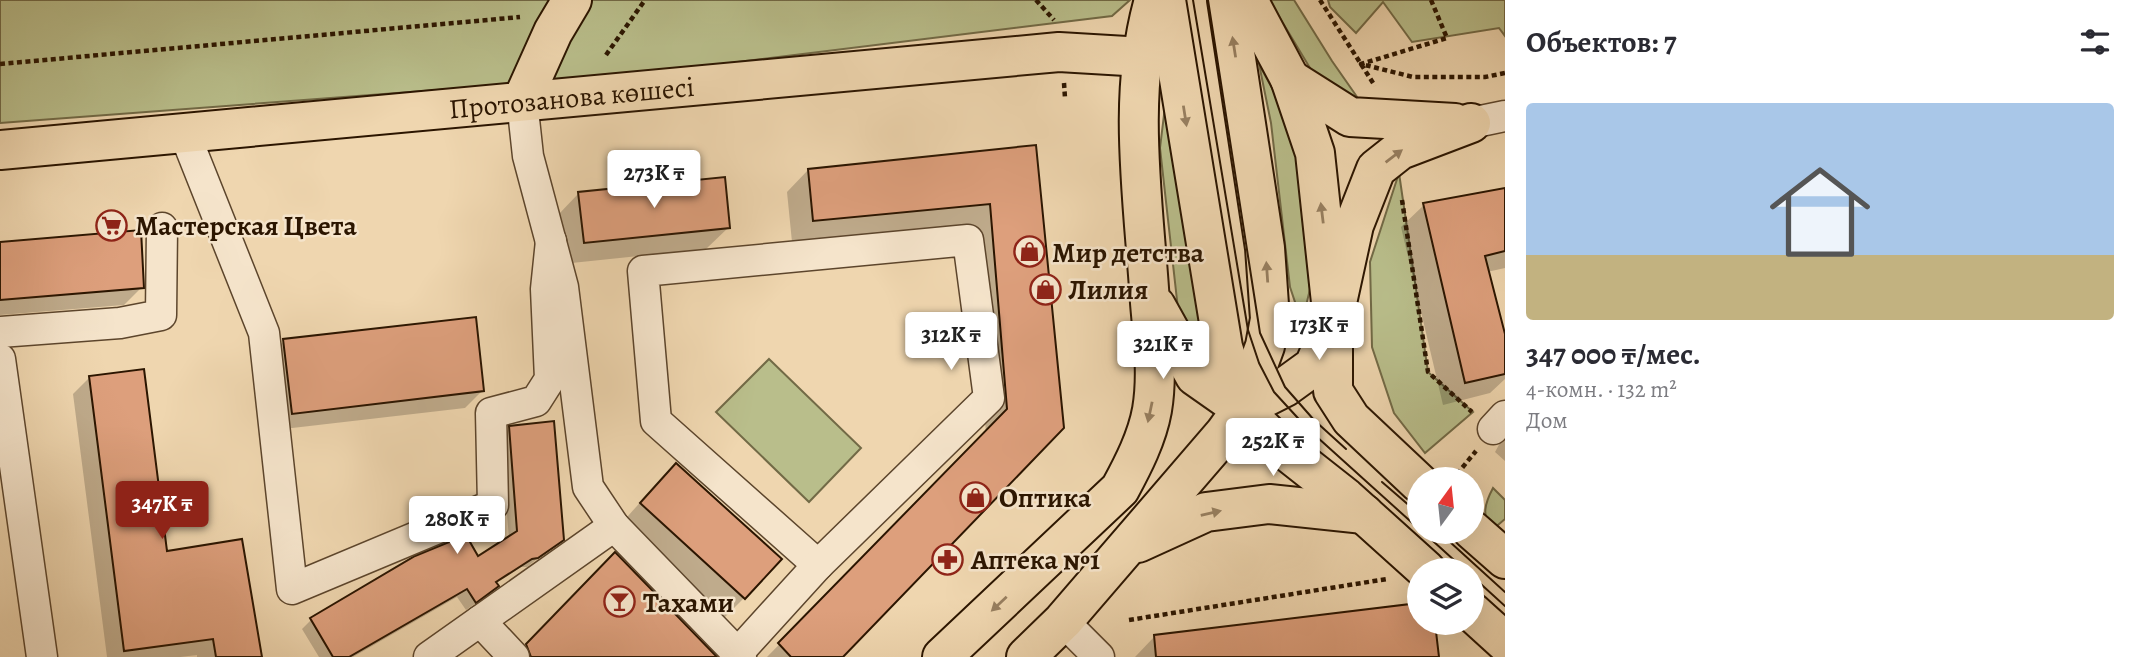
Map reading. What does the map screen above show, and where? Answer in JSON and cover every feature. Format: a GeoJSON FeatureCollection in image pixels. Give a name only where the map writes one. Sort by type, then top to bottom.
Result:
{"type":"FeatureCollection","features":[{"type":"Feature","properties":{"kind":"main road"},"geometry":{"type":"LineString","coordinates":[[522,101],[553,32],[572,0]]}},
{"type":"Feature","properties":{"kind":"main road"},"geometry":{"type":"LineString","coordinates":[[942,657],[1120,489],[1138,454],[1152,412],[1155,373],[1142,198],[1140,81],[1148,21],[1154,0]]}},
{"type":"Feature","properties":{"kind":"main road"},"geometry":{"type":"LineString","coordinates":[[1166,0],[1223,347],[1242,409]]}},
{"type":"Feature","properties":{"kind":"main road"},"geometry":{"type":"LineString","coordinates":[[1026,657],[1063,621],[1224,434],[1242,409],[1265,346],[1270,319],[1265,248],[1227,0]]}},
{"type":"Feature","properties":{"kind":"main road"},"geometry":{"type":"LineString","coordinates":[[1248,0],[1290,79],[1315,153],[1333,321],[1332,391],[1351,419]]}},
{"type":"Feature","properties":{"kind":"main road","name":"Протозанова көшесі"},"geometry":{"type":"LineString","coordinates":[[0,150],[1059,52],[1143,57]]}},
{"type":"Feature","properties":{"kind":"main road"},"geometry":{"type":"LineString","coordinates":[[1290,79],[1350,117],[1488,120]]}},
{"type":"Feature","properties":{"kind":"main road"},"geometry":{"type":"LineString","coordinates":[[1242,409],[1293,381],[1314,366],[1333,321],[1354,225],[1377,169],[1400,150],[1488,120]]}},
{"type":"Feature","properties":{"kind":"main road"},"geometry":{"type":"LineString","coordinates":[[1150,295],[1195,376],[1242,409],[1280,446],[1355,506],[1407,570]]}},
{"type":"Feature","properties":{"kind":"main road"},"geometry":{"type":"LineString","coordinates":[[1270,319],[1293,381],[1351,419],[1407,472]]}},
{"type":"Feature","properties":{"kind":"main road"},"geometry":{"type":"LineString","coordinates":[[1126,549],[1206,513],[1269,504],[1355,506]]}},
{"type":"Feature","properties":{"kind":"main road"},"geometry":{"type":"LineString","coordinates":[[1484,541],[1505,559]]}},
{"type":"Feature","properties":{"kind":"main road"},"geometry":{"type":"LineString","coordinates":[[1484,623],[1505,642]]}},
{"type":"Feature","properties":{"kind":"lane"},"geometry":{"type":"LineString","coordinates":[[522,101],[528,156],[563,287],[588,487],[614,526],[739,655],[818,565],[989,398],[968,240],[643,271],[656,421],[818,565]]}},
{"type":"Feature","properties":{"kind":"lane"},"geometry":{"type":"LineString","coordinates":[[184,132],[264,333],[292,589],[493,505],[491,413],[536,401],[550,379],[546,289],[551,241]]}},
{"type":"Feature","properties":{"kind":"lane"},"geometry":{"type":"LineString","coordinates":[[0,332],[120,323],[161,315],[162,228]]}},
{"type":"Feature","properties":{"kind":"lane"},"geometry":{"type":"LineString","coordinates":[[0,359],[42,657]]}},
{"type":"Feature","properties":{"kind":"lane"},"geometry":{"type":"LineString","coordinates":[[429,657],[614,526]]}},
{"type":"Feature","properties":{"kind":"lane"},"geometry":{"type":"LineString","coordinates":[[480,621],[514,657]]}},
{"type":"Feature","properties":{"kind":"lane"},"geometry":{"type":"LineString","coordinates":[[1063,621],[1099,657]]}},
{"type":"Feature","properties":{"kind":"path"},"geometry":{"type":"LineString","coordinates":[[606,55],[645,0]]}},
{"type":"Feature","properties":{"kind":"path"},"geometry":{"type":"LineString","coordinates":[[1036,0],[1056,23]]}},
{"type":"Feature","properties":{"kind":"path"},"geometry":{"type":"LineString","coordinates":[[1320,0],[1382,95]]}},
{"type":"Feature","properties":{"kind":"path"},"geometry":{"type":"LineString","coordinates":[[1362,64],[1447,38],[1431,0]]}},
{"type":"Feature","properties":{"kind":"path"},"geometry":{"type":"LineString","coordinates":[[0,64],[520,17]]}},
{"type":"Feature","properties":{"kind":"path"},"geometry":{"type":"LineString","coordinates":[[1362,64],[1413,76],[1485,77],[1505,73]]}},
{"type":"Feature","properties":{"kind":"path"},"geometry":{"type":"LineString","coordinates":[[1063,79],[1065,98]]}},
{"type":"Feature","properties":{"kind":"path"},"geometry":{"type":"LineString","coordinates":[[1402,200],[1428,372],[1499,423]]}},
{"type":"Feature","properties":{"kind":"path"},"geometry":{"type":"LineString","coordinates":[[1129,620],[1407,574]]}},
{"type":"Feature","properties":{"kind":"green space"},"geometry":{"type":"Polygon","coordinates":[[[0,0],[1130,0],[1112,16],[623,76],[0,123],[0,0]]]}},
{"type":"Feature","properties":{"kind":"green space"},"geometry":{"type":"Polygon","coordinates":[[[1269,0],[1294,0],[1362,104],[1313,73],[1269,0]]]}},
{"type":"Feature","properties":{"kind":"green space"},"geometry":{"type":"Polygon","coordinates":[[[1328,0],[1505,0],[1505,36],[1499,28],[1412,42],[1383,2],[1356,33],[1330,7],[1328,0]]]}},
{"type":"Feature","properties":{"kind":"green space"},"geometry":{"type":"Polygon","coordinates":[[[1259,64],[1293,127],[1310,289],[1306,306],[1297,308],[1290,287],[1271,123],[1259,64]]]}},
{"type":"Feature","properties":{"kind":"green space"},"geometry":{"type":"Polygon","coordinates":[[[1167,90],[1214,373],[1179,318],[1160,148],[1167,90]]]}},
{"type":"Feature","properties":{"kind":"green space"},"geometry":{"type":"Polygon","coordinates":[[[1399,173],[1428,372],[1473,412],[1425,453],[1394,413],[1372,347],[1370,262],[1399,173]]]}},
{"type":"Feature","properties":{"kind":"green space"},"geometry":{"type":"Polygon","coordinates":[[[769,359],[861,448],[809,502],[716,412],[769,359]]]}},
{"type":"Feature","properties":{"kind":"green space"},"geometry":{"type":"Polygon","coordinates":[[[1493,488],[1505,500],[1505,519],[1492,530],[1486,520],[1485,509],[1493,488]]]}},
{"type":"Feature","properties":{"kind":"building"},"geometry":{"type":"Polygon","coordinates":[[[1036,145],[1064,428],[843,657],[791,657],[778,643],[1007,409],[990,204],[813,221],[808,169],[1036,145]]]}},
{"type":"Feature","properties":{"kind":"building"},"geometry":{"type":"Polygon","coordinates":[[[725,177],[730,228],[584,243],[578,192],[725,177]]]}},
{"type":"Feature","properties":{"kind":"building"},"geometry":{"type":"Polygon","coordinates":[[[1505,188],[1505,251],[1485,256],[1505,334],[1505,374],[1465,383],[1423,203],[1505,188]]]}},
{"type":"Feature","properties":{"kind":"building"},"geometry":{"type":"Polygon","coordinates":[[[141,230],[144,288],[0,300],[0,242],[141,230]]]}},
{"type":"Feature","properties":{"kind":"building"},"geometry":{"type":"Polygon","coordinates":[[[476,317],[484,391],[292,414],[283,339],[476,317]]]}},
{"type":"Feature","properties":{"kind":"building"},"geometry":{"type":"Polygon","coordinates":[[[144,369],[167,551],[242,539],[262,657],[216,657],[213,639],[124,651],[89,376],[144,369]]]}},
{"type":"Feature","properties":{"kind":"building"},"geometry":{"type":"Polygon","coordinates":[[[554,421],[564,540],[496,582],[499,586],[476,603],[467,589],[349,657],[333,657],[310,618],[415,556],[466,535],[478,556],[517,531],[509,426],[554,421]]]}},
{"type":"Feature","properties":{"kind":"building"},"geometry":{"type":"Polygon","coordinates":[[[676,463],[782,559],[745,599],[640,503],[676,463]]]}},
{"type":"Feature","properties":{"kind":"building","name":"Тахами"},"geometry":{"type":"Polygon","coordinates":[[[615,552],[717,657],[531,657],[526,644],[615,552]]]}},
{"type":"Feature","properties":{"kind":"building"},"geometry":{"type":"Polygon","coordinates":[[[1407,604],[1407,635],[1436,635],[1439,657],[1156,657],[1154,635],[1407,604]]]}},
{"type":"Feature","properties":{"kind":"tram line"},"geometry":{"type":"LineString","coordinates":[[1193,0],[1248,330],[1259,363],[1274,392],[1307,428],[1407,518]]}},
{"type":"Feature","properties":{"kind":"tram line"},"geometry":{"type":"LineString","coordinates":[[1208,0],[1260,333],[1285,387],[1314,420],[1346,449]]}},
{"type":"Feature","properties":{"kind":"tram line"},"geometry":{"type":"LineString","coordinates":[[1382,482],[1407,504]]}},
{"type":"Feature","properties":{"kind":"tram line"},"geometry":{"type":"LineString","coordinates":[[1436,544],[1452,558]]}},
{"type":"Feature","properties":{"kind":"tram line"},"geometry":{"type":"LineString","coordinates":[[1452,544],[1505,592]]}},
{"type":"Feature","properties":{"kind":"tram line"},"geometry":{"type":"LineString","coordinates":[[1484,587],[1505,606]]}},
{"type":"Feature","properties":{"kind":"place","name":"Мастерская Цвета"},"geometry":{"type":"Point","coordinates":[112,225]}},
{"type":"Feature","properties":{"kind":"place","name":"Мир детства"},"geometry":{"type":"Point","coordinates":[1029,252]}},
{"type":"Feature","properties":{"kind":"place","name":"Лилия"},"geometry":{"type":"Point","coordinates":[1045,289]}},
{"type":"Feature","properties":{"kind":"place","name":"Оптика"},"geometry":{"type":"Point","coordinates":[976,497]}},
{"type":"Feature","properties":{"kind":"place","name":"Аптека №1"},"geometry":{"type":"Point","coordinates":[948,559]}},
{"type":"Feature","properties":{"kind":"place","name":"Тахами"},"geometry":{"type":"Point","coordinates":[620,602]}}]}
